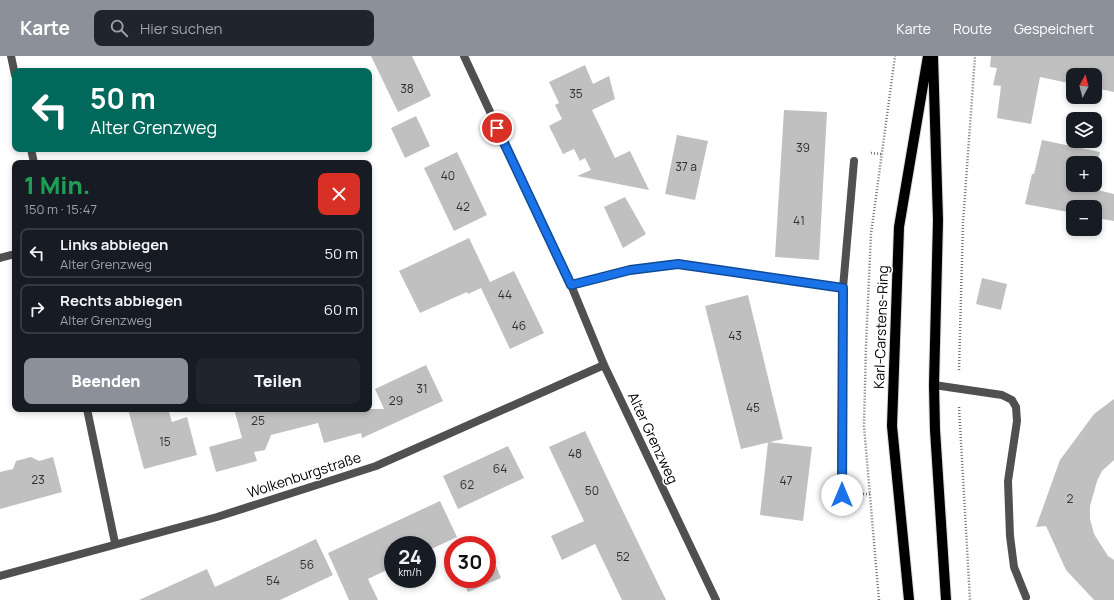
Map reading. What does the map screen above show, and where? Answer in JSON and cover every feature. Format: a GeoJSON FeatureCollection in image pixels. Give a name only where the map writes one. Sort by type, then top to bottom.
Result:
{"type":"FeatureCollection","features":[{"type":"Feature","properties":{"kind":"main road","name":"Karl-Carstens-Ring"},"geometry":{"type":"LineString","coordinates":[[909,600],[892,426],[899,227],[928,56]]}},
{"type":"Feature","properties":{"kind":"main road"},"geometry":{"type":"LineString","coordinates":[[933,56],[938,220],[934,385],[936,452],[946,600]]}},
{"type":"Feature","properties":{"kind":"street"},"geometry":{"type":"LineString","coordinates":[[11,56],[14,68]]}},
{"type":"Feature","properties":{"kind":"street","name":"Alter Grenzweg"},"geometry":{"type":"LineString","coordinates":[[464,56],[571,285],[604,365],[716,600]]}},
{"type":"Feature","properties":{"kind":"street"},"geometry":{"type":"LineString","coordinates":[[842,495],[843,288],[854,160]]}},
{"type":"Feature","properties":{"kind":"street"},"geometry":{"type":"LineString","coordinates":[[0,258],[12,255]]}},
{"type":"Feature","properties":{"kind":"street"},"geometry":{"type":"LineString","coordinates":[[571,285],[630,270],[678,264],[843,288]]}},
{"type":"Feature","properties":{"kind":"street","name":"Wolkenburgstraße"},"geometry":{"type":"LineString","coordinates":[[0,576],[115,543],[216,517],[376,466],[604,365]]}},
{"type":"Feature","properties":{"kind":"street"},"geometry":{"type":"LineString","coordinates":[[934,385],[1002,395],[1012,400],[1016,407],[1017,421],[1008,481],[1010,536],[1014,566],[1026,597]]}},
{"type":"Feature","properties":{"kind":"street"},"geometry":{"type":"LineString","coordinates":[[88,412],[115,543]]}},
{"type":"Feature","properties":{"kind":"path"},"geometry":{"type":"LineString","coordinates":[[970,600],[959,388],[963,223],[975,56]]}},
{"type":"Feature","properties":{"kind":"building"},"geometry":{"type":"Polygon","coordinates":[[[371,56],[412,56],[431,96],[398,112],[371,56]]]}},
{"type":"Feature","properties":{"kind":"building"},"geometry":{"type":"Polygon","coordinates":[[[991,56],[1114,56],[1114,92],[1102,89],[1102,68],[1066,68],[1066,83],[1040,77],[1031,124],[997,118],[1001,86],[993,85],[997,68],[990,67],[991,56]]]}},
{"type":"Feature","properties":{"kind":"building"},"geometry":{"type":"Polygon","coordinates":[[[585,65],[593,84],[609,76],[615,99],[592,110],[615,158],[630,151],[649,190],[577,176],[591,170],[585,158],[580,161],[574,149],[563,154],[549,126],[562,119],[555,105],[559,103],[549,82],[585,65]]]}},
{"type":"Feature","properties":{"kind":"building"},"geometry":{"type":"Polygon","coordinates":[[[784,110],[827,112],[819,260],[775,257],[784,110]]]}},
{"type":"Feature","properties":{"kind":"building"},"geometry":{"type":"Polygon","coordinates":[[[416,116],[430,146],[405,158],[391,128],[416,116]]]}},
{"type":"Feature","properties":{"kind":"building"},"geometry":{"type":"Polygon","coordinates":[[[677,135],[708,141],[695,200],[665,194],[677,135]]]}},
{"type":"Feature","properties":{"kind":"building"},"geometry":{"type":"Polygon","coordinates":[[[1042,140],[1066,145],[1066,148],[1081,148],[1100,152],[1099,156],[1066,156],[1066,192],[1102,191],[1114,194],[1114,221],[1102,219],[1102,200],[1066,200],[1066,212],[1025,204],[1032,174],[1034,174],[1042,140]]]}},
{"type":"Feature","properties":{"kind":"building"},"geometry":{"type":"Polygon","coordinates":[[[457,152],[487,215],[454,231],[424,168],[457,152]]]}},
{"type":"Feature","properties":{"kind":"building"},"geometry":{"type":"Polygon","coordinates":[[[625,197],[646,234],[623,248],[604,207],[625,197]]]}},
{"type":"Feature","properties":{"kind":"building"},"geometry":{"type":"Polygon","coordinates":[[[469,238],[490,282],[514,271],[544,333],[510,349],[481,288],[468,294],[467,292],[420,313],[399,271],[469,238]]]}},
{"type":"Feature","properties":{"kind":"building"},"geometry":{"type":"Polygon","coordinates":[[[982,278],[1007,284],[1001,310],[976,304],[982,278]]]}},
{"type":"Feature","properties":{"kind":"building"},"geometry":{"type":"Polygon","coordinates":[[[748,295],[783,439],[741,449],[705,306],[748,295]]]}},
{"type":"Feature","properties":{"kind":"building"},"geometry":{"type":"Polygon","coordinates":[[[426,365],[443,401],[362,438],[361,433],[324,443],[318,423],[271,435],[265,450],[254,452],[257,461],[216,472],[209,447],[242,438],[235,412],[372,412],[372,409],[384,409],[375,389],[426,365]]]}},
{"type":"Feature","properties":{"kind":"building"},"geometry":{"type":"Polygon","coordinates":[[[1114,399],[1114,460],[1102,471],[1097,481],[1090,506],[1090,519],[1094,534],[1108,556],[1114,560],[1114,600],[1094,600],[1066,570],[1046,526],[1036,527],[1060,460],[1094,414],[1114,399]]]}},
{"type":"Feature","properties":{"kind":"building"},"geometry":{"type":"Polygon","coordinates":[[[129,412],[169,412],[172,422],[187,417],[197,455],[144,469],[129,412]]]}},
{"type":"Feature","properties":{"kind":"building"},"geometry":{"type":"Polygon","coordinates":[[[585,431],[666,600],[622,600],[595,544],[562,560],[551,536],[584,521],[549,447],[585,431]]]}},
{"type":"Feature","properties":{"kind":"building"},"geometry":{"type":"Polygon","coordinates":[[[768,442],[812,447],[803,521],[760,515],[768,442]]]}},
{"type":"Feature","properties":{"kind":"building"},"geometry":{"type":"Polygon","coordinates":[[[508,446],[524,478],[458,509],[443,476],[508,446]]]}},
{"type":"Feature","properties":{"kind":"building"},"geometry":{"type":"Polygon","coordinates":[[[31,457],[39,461],[53,457],[62,492],[0,509],[0,472],[13,469],[16,461],[31,457]]]}},
{"type":"Feature","properties":{"kind":"building"},"geometry":{"type":"Polygon","coordinates":[[[440,501],[457,536],[444,536],[444,543],[436,547],[436,536],[384,536],[384,571],[368,579],[378,600],[349,600],[328,553],[440,501]]]}},
{"type":"Feature","properties":{"kind":"building"},"geometry":{"type":"Polygon","coordinates":[[[316,539],[333,575],[280,600],[139,600],[207,569],[215,587],[316,539]]]}},
{"type":"Feature","properties":{"kind":"building"},"geometry":{"type":"Polygon","coordinates":[[[496,566],[501,578],[496,580],[496,566]]]}},
{"type":"Feature","properties":{"kind":"building"},"geometry":{"type":"Polygon","coordinates":[[[466,588],[477,588],[468,592],[466,588]]]}},
{"type":"Feature","properties":{"kind":"route"},"geometry":{"type":"LineString","coordinates":[[497,128],[571,285],[630,270],[678,264],[843,288],[842,495]]}}]}
